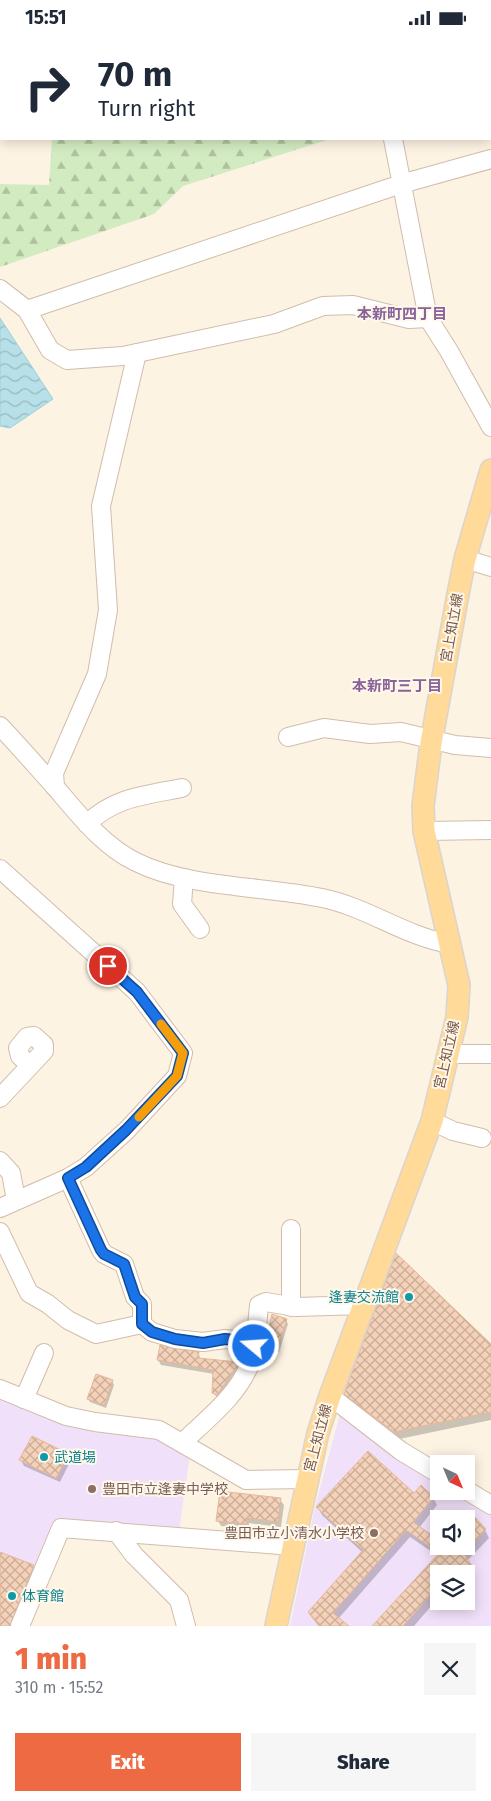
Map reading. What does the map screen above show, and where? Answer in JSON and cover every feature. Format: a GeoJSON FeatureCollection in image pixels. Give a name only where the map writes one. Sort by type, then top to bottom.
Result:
{"type":"FeatureCollection","features":[{"type":"Feature","properties":{"kind":"main road","name":"宮上知立線"},"geometry":{"type":"LineString","coordinates":[[276,1626],[308,1479],[330,1396],[432,1121],[456,1017],[458,992],[450,944],[424,831],[423,806],[432,740],[465,559],[491,470]]}},
{"type":"Feature","properties":{"kind":"street"},"geometry":{"type":"LineString","coordinates":[[393,140],[428,319],[449,351],[491,427]]}},
{"type":"Feature","properties":{"kind":"street"},"geometry":{"type":"LineString","coordinates":[[26,310],[401,184],[491,159]]}},
{"type":"Feature","properties":{"kind":"street"},"geometry":{"type":"LineString","coordinates":[[0,289],[26,310],[50,350],[67,360],[95,360],[137,353],[274,324],[323,305],[353,305],[409,319],[428,319]]}},
{"type":"Feature","properties":{"kind":"street"},"geometry":{"type":"LineString","coordinates":[[55,787],[54,773],[97,674],[108,610],[101,506],[137,353]]}},
{"type":"Feature","properties":{"kind":"street"},"geometry":{"type":"LineString","coordinates":[[465,559],[491,567]]}},
{"type":"Feature","properties":{"kind":"street"},"geometry":{"type":"LineString","coordinates":[[0,726],[87,824],[136,862],[184,877],[322,898],[359,908],[430,940],[450,944]]}},
{"type":"Feature","properties":{"kind":"street"},"geometry":{"type":"LineString","coordinates":[[288,737],[324,728],[370,734],[401,732],[455,745],[491,748]]}},
{"type":"Feature","properties":{"kind":"street"},"geometry":{"type":"LineString","coordinates":[[87,824],[99,812],[113,804],[182,788]]}},
{"type":"Feature","properties":{"kind":"street"},"geometry":{"type":"LineString","coordinates":[[424,831],[491,829]]}},
{"type":"Feature","properties":{"kind":"street"},"geometry":{"type":"LineString","coordinates":[[0,869],[137,992],[183,1053],[177,1076],[126,1130],[86,1167],[68,1178],[0,1208]]}},
{"type":"Feature","properties":{"kind":"street"},"geometry":{"type":"LineString","coordinates":[[184,877],[182,904],[200,929]]}},
{"type":"Feature","properties":{"kind":"street"},"geometry":{"type":"LineString","coordinates":[[448,1054],[491,1054]]}},
{"type":"Feature","properties":{"kind":"street"},"geometry":{"type":"LineString","coordinates":[[0,1098],[30,1066]]}},
{"type":"Feature","properties":{"kind":"street"},"geometry":{"type":"LineString","coordinates":[[432,1121],[453,1131],[482,1138]]}},
{"type":"Feature","properties":{"kind":"street"},"geometry":{"type":"LineString","coordinates":[[0,1161],[11,1173],[16,1200]]}},
{"type":"Feature","properties":{"kind":"street"},"geometry":{"type":"LineString","coordinates":[[68,1178],[101,1250],[104,1254],[124,1264],[135,1297],[142,1304],[142,1324]]}},
{"type":"Feature","properties":{"kind":"street"},"geometry":{"type":"LineString","coordinates":[[291,1229],[291,1307]]}},
{"type":"Feature","properties":{"kind":"street"},"geometry":{"type":"LineString","coordinates":[[0,1231],[29,1293],[48,1304],[68,1320],[96,1333],[142,1324],[152,1332],[175,1339],[203,1343],[225,1339],[255,1342]]}},
{"type":"Feature","properties":{"kind":"street"},"geometry":{"type":"LineString","coordinates":[[183,1442],[239,1383],[248,1366],[255,1342],[259,1305],[266,1302],[291,1307],[363,1305]]}},
{"type":"Feature","properties":{"kind":"street"},"geometry":{"type":"LineString","coordinates":[[24,1399],[44,1353]]}},
{"type":"Feature","properties":{"kind":"street"},"geometry":{"type":"LineString","coordinates":[[0,1389],[66,1416],[94,1422],[160,1430],[246,1480],[308,1479]]}},
{"type":"Feature","properties":{"kind":"street"},"geometry":{"type":"LineString","coordinates":[[330,1396],[401,1451],[430,1469]]}},
{"type":"Feature","properties":{"kind":"street"},"geometry":{"type":"LineString","coordinates":[[475,1495],[491,1505]]}},
{"type":"Feature","properties":{"kind":"street"},"geometry":{"type":"LineString","coordinates":[[20,1626],[61,1528],[293,1546]]}},
{"type":"Feature","properties":{"kind":"street"},"geometry":{"type":"LineString","coordinates":[[116,1531],[134,1555],[179,1600],[186,1626]]}},
{"type":"Feature","properties":{"kind":"shaded area","name":"豊田市立逢妻中学校"},"geometry":{"type":"Polygon","coordinates":[[[0,1395],[66,1423],[116,1434],[159,1440],[190,1455],[179,1531],[59,1523],[16,1626],[0,1626],[0,1395]]]}},
{"type":"Feature","properties":{"kind":"shaded area","name":"豊田市立小清水小学校"},"geometry":{"type":"Polygon","coordinates":[[[340,1414],[430,1471],[430,1500],[475,1500],[491,1510],[491,1626],[290,1626],[315,1507],[340,1414]]]}},
{"type":"Feature","properties":{"kind":"green space"},"geometry":{"type":"Polygon","coordinates":[[[52,140],[327,140],[183,186],[154,214],[0,267],[0,184],[49,185],[52,140]]]}},
{"type":"Feature","properties":{"kind":"water"},"geometry":{"type":"Polygon","coordinates":[[[0,318],[53,399],[10,428],[0,426],[0,318]]]}},
{"type":"Feature","properties":{"kind":"building","name":"逢妻交流館"},"geometry":{"type":"Polygon","coordinates":[[[396,1253],[491,1344],[491,1412],[394,1432],[344,1394],[396,1253]]]}},
{"type":"Feature","properties":{"kind":"building"},"geometry":{"type":"Polygon","coordinates":[[[272,1314],[287,1319],[277,1349],[265,1345],[272,1314]]]}},
{"type":"Feature","properties":{"kind":"building"},"geometry":{"type":"Polygon","coordinates":[[[160,1345],[199,1352],[198,1358],[238,1362],[238,1364],[217,1395],[212,1393],[213,1370],[157,1360],[160,1345]]]}},
{"type":"Feature","properties":{"kind":"building"},"geometry":{"type":"Polygon","coordinates":[[[96,1374],[113,1380],[104,1405],[87,1399],[96,1374]]]}},
{"type":"Feature","properties":{"kind":"building","name":"武道場"},"geometry":{"type":"Polygon","coordinates":[[[32,1436],[69,1454],[56,1478],[19,1460],[32,1436]]]}},
{"type":"Feature","properties":{"kind":"building"},"geometry":{"type":"Polygon","coordinates":[[[368,1451],[414,1493],[421,1485],[430,1493],[431,1500],[413,1522],[430,1534],[430,1547],[406,1530],[333,1613],[349,1626],[319,1626],[308,1612],[363,1550],[316,1507],[368,1451]]]}},
{"type":"Feature","properties":{"kind":"building"},"geometry":{"type":"Polygon","coordinates":[[[220,1491],[281,1498],[278,1522],[247,1518],[246,1524],[216,1521],[220,1491]]]}},
{"type":"Feature","properties":{"kind":"building"},"geometry":{"type":"Polygon","coordinates":[[[475,1517],[486,1529],[475,1541],[475,1517]]]}},
{"type":"Feature","properties":{"kind":"building","name":"体育館"},"geometry":{"type":"Polygon","coordinates":[[[0,1552],[34,1565],[10,1626],[0,1626],[0,1552]]]}},
{"type":"Feature","properties":{"kind":"building"},"geometry":{"type":"Polygon","coordinates":[[[437,1555],[465,1555],[471,1565],[430,1565],[430,1595],[403,1626],[372,1626],[437,1555]]]}},
{"type":"Feature","properties":{"kind":"slow traffic"},"geometry":{"type":"LineString","coordinates":[[139,1117],[177,1076],[183,1053],[161,1024]]}},
{"type":"Feature","properties":{"kind":"place","name":"逢妻交流館"},"geometry":{"type":"Point","coordinates":[409,1297]}},
{"type":"Feature","properties":{"kind":"place","name":"武道場"},"geometry":{"type":"Point","coordinates":[44,1457]}},
{"type":"Feature","properties":{"kind":"place","name":"豊田市立逢妻中学校"},"geometry":{"type":"Point","coordinates":[92,1489]}},
{"type":"Feature","properties":{"kind":"place","name":"豊田市立小清水小学校"},"geometry":{"type":"Point","coordinates":[374,1533]}},
{"type":"Feature","properties":{"kind":"place","name":"体育館"},"geometry":{"type":"Point","coordinates":[12,1596]}},
{"type":"Feature","properties":{"kind":"district","name":"本新町四丁目"},"geometry":{"type":"Point","coordinates":[402,314]}},
{"type":"Feature","properties":{"kind":"district","name":"本新町三丁目"},"geometry":{"type":"Point","coordinates":[397,686]}},
{"type":"Feature","properties":{"kind":"route"},"geometry":{"type":"LineString","coordinates":[[108,966],[137,992],[183,1053],[177,1076],[126,1130],[86,1167],[68,1178],[101,1250],[104,1254],[123,1262],[135,1297],[142,1304],[142,1324],[152,1332],[175,1339],[203,1343],[225,1339],[255,1342],[254,1346]]}}]}
